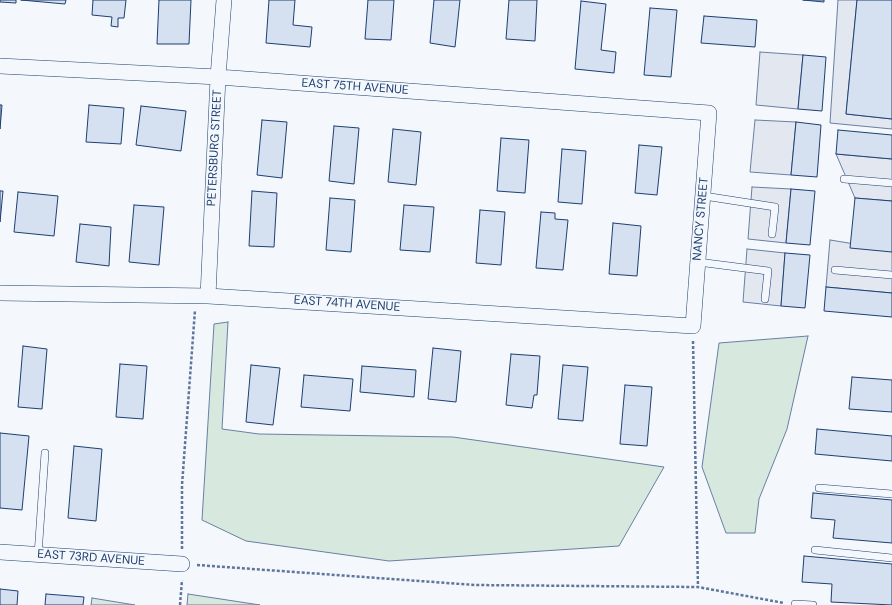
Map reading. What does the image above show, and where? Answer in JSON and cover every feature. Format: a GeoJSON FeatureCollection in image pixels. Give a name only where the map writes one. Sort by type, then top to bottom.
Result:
{"type":"FeatureCollection","features":[{"type":"Feature","properties":{"kind":"street","name":"PETERSBURG STREET"},"geometry":{"type":"LineString","coordinates":[[202,295],[224,0]]}},
{"type":"Feature","properties":{"kind":"street","name":"EAST 75TH AVENUE"},"geometry":{"type":"LineString","coordinates":[[0,66],[218,77],[709,113]]}},
{"type":"Feature","properties":{"kind":"street","name":"NANCY STREET"},"geometry":{"type":"LineString","coordinates":[[693,326],[704,196],[709,113]]}},
{"type":"Feature","properties":{"kind":"street","name":"EAST 74TH AVENUE"},"geometry":{"type":"LineString","coordinates":[[0,293],[202,295],[693,326]]}},
{"type":"Feature","properties":{"kind":"street","name":"EAST 73RD AVENUE"},"geometry":{"type":"LineString","coordinates":[[0,552],[182,564]]}},
{"type":"Feature","properties":{"kind":"lane"},"geometry":{"type":"LineString","coordinates":[[844,179],[892,183]]}},
{"type":"Feature","properties":{"kind":"lane"},"geometry":{"type":"LineString","coordinates":[[704,196],[775,207],[772,234]]}},
{"type":"Feature","properties":{"kind":"lane"},"geometry":{"type":"LineString","coordinates":[[698,262],[768,271],[765,299]]}},
{"type":"Feature","properties":{"kind":"lane"},"geometry":{"type":"LineString","coordinates":[[835,270],[892,275]]}},
{"type":"Feature","properties":{"kind":"lane"},"geometry":{"type":"LineString","coordinates":[[38,555],[46,453]]}},
{"type":"Feature","properties":{"kind":"lane"},"geometry":{"type":"LineString","coordinates":[[819,488],[892,494]]}},
{"type":"Feature","properties":{"kind":"lane"},"geometry":{"type":"LineString","coordinates":[[815,550],[892,558]]}},
{"type":"Feature","properties":{"kind":"lane"},"geometry":{"type":"LineString","coordinates":[[793,604],[813,605]]}},
{"type":"Feature","properties":{"kind":"path"},"geometry":{"type":"LineString","coordinates":[[180,605],[182,564],[182,484],[202,295]]}},
{"type":"Feature","properties":{"kind":"path"},"geometry":{"type":"LineString","coordinates":[[693,326],[698,587]]}},
{"type":"Feature","properties":{"kind":"path"},"geometry":{"type":"LineString","coordinates":[[182,564],[475,585],[698,587],[793,604]]}},
{"type":"Feature","properties":{"kind":"shaded area"},"geometry":{"type":"Polygon","coordinates":[[[838,0],[857,0],[846,114],[892,119],[892,129],[830,123],[838,0]]]}},
{"type":"Feature","properties":{"kind":"shaded area"},"geometry":{"type":"Polygon","coordinates":[[[760,52],[803,55],[798,109],[756,105],[760,52]]]}},
{"type":"Feature","properties":{"kind":"shaded area"},"geometry":{"type":"Polygon","coordinates":[[[755,120],[796,122],[791,175],[750,172],[755,120]]]}},
{"type":"Feature","properties":{"kind":"shaded area"},"geometry":{"type":"Polygon","coordinates":[[[836,154],[892,159],[892,201],[855,198],[836,154]]]}},
{"type":"Feature","properties":{"kind":"shaded area"},"geometry":{"type":"Polygon","coordinates":[[[752,187],[791,189],[786,243],[748,239],[752,187]]]}},
{"type":"Feature","properties":{"kind":"shaded area"},"geometry":{"type":"Polygon","coordinates":[[[830,240],[892,250],[892,293],[826,287],[830,240]]]}},
{"type":"Feature","properties":{"kind":"shaded area"},"geometry":{"type":"Polygon","coordinates":[[[747,249],[785,253],[781,306],[743,302],[747,249]]]}},
{"type":"Feature","properties":{"kind":"shaded area"},"geometry":{"type":"Polygon","coordinates":[[[228,322],[222,429],[259,434],[453,437],[664,467],[619,546],[389,561],[246,541],[202,520],[214,324],[228,322]]]}},
{"type":"Feature","properties":{"kind":"shaded area"},"geometry":{"type":"Polygon","coordinates":[[[808,336],[787,429],[759,499],[755,533],[726,533],[702,467],[719,343],[808,336]]]}},
{"type":"Feature","properties":{"kind":"shaded area"},"geometry":{"type":"Polygon","coordinates":[[[188,594],[260,605],[187,605],[188,594]]]}},
{"type":"Feature","properties":{"kind":"shaded area"},"geometry":{"type":"Polygon","coordinates":[[[92,598],[135,605],[91,605],[92,598]]]}},
{"type":"Feature","properties":{"kind":"building"},"geometry":{"type":"Polygon","coordinates":[[[0,0],[16,0],[16,3],[0,2],[0,0]]]}},
{"type":"Feature","properties":{"kind":"building"},"geometry":{"type":"Polygon","coordinates":[[[21,0],[66,0],[65,4],[21,0]]]}},
{"type":"Feature","properties":{"kind":"building"},"geometry":{"type":"Polygon","coordinates":[[[93,0],[126,0],[124,18],[118,18],[118,27],[111,26],[112,17],[92,15],[93,0]]]}},
{"type":"Feature","properties":{"kind":"building"},"geometry":{"type":"Polygon","coordinates":[[[159,0],[191,0],[189,44],[157,44],[159,0]]]}},
{"type":"Feature","properties":{"kind":"building"},"geometry":{"type":"Polygon","coordinates":[[[269,0],[295,0],[293,25],[312,27],[310,47],[266,43],[269,0]]]}},
{"type":"Feature","properties":{"kind":"building"},"geometry":{"type":"Polygon","coordinates":[[[368,0],[394,0],[391,40],[365,39],[368,0]]]}},
{"type":"Feature","properties":{"kind":"building"},"geometry":{"type":"Polygon","coordinates":[[[434,0],[460,0],[455,47],[430,43],[434,0]]]}},
{"type":"Feature","properties":{"kind":"building"},"geometry":{"type":"Polygon","coordinates":[[[509,0],[537,0],[535,41],[506,39],[509,0]]]}},
{"type":"Feature","properties":{"kind":"building"},"geometry":{"type":"Polygon","coordinates":[[[803,0],[824,0],[824,2],[803,0]]]}},
{"type":"Feature","properties":{"kind":"building"},"geometry":{"type":"Polygon","coordinates":[[[857,0],[892,0],[892,119],[846,114],[857,0]]]}},
{"type":"Feature","properties":{"kind":"building"},"geometry":{"type":"Polygon","coordinates":[[[581,1],[606,4],[601,50],[616,52],[614,73],[575,69],[581,1]]]}},
{"type":"Feature","properties":{"kind":"building"},"geometry":{"type":"Polygon","coordinates":[[[650,8],[677,10],[671,77],[644,75],[650,8]]]}},
{"type":"Feature","properties":{"kind":"building"},"geometry":{"type":"Polygon","coordinates":[[[704,16],[757,20],[755,47],[701,43],[704,16]]]}},
{"type":"Feature","properties":{"kind":"building"},"geometry":{"type":"Polygon","coordinates":[[[803,55],[826,57],[822,111],[798,109],[803,55]]]}},
{"type":"Feature","properties":{"kind":"building"},"geometry":{"type":"Polygon","coordinates":[[[0,105],[2,105],[0,129],[0,105]]]}},
{"type":"Feature","properties":{"kind":"building"},"geometry":{"type":"Polygon","coordinates":[[[89,105],[124,108],[121,144],[86,142],[89,105]]]}},
{"type":"Feature","properties":{"kind":"building"},"geometry":{"type":"Polygon","coordinates":[[[141,106],[186,111],[181,151],[136,145],[141,106]]]}},
{"type":"Feature","properties":{"kind":"building"},"geometry":{"type":"Polygon","coordinates":[[[262,120],[287,122],[282,178],[257,175],[262,120]]]}},
{"type":"Feature","properties":{"kind":"building"},"geometry":{"type":"Polygon","coordinates":[[[796,122],[821,125],[817,177],[791,175],[796,122]]]}},
{"type":"Feature","properties":{"kind":"building"},"geometry":{"type":"Polygon","coordinates":[[[334,126],[359,128],[354,184],[329,181],[334,126]]]}},
{"type":"Feature","properties":{"kind":"building"},"geometry":{"type":"Polygon","coordinates":[[[393,129],[421,132],[416,185],[388,182],[393,129]]]}},
{"type":"Feature","properties":{"kind":"building"},"geometry":{"type":"Polygon","coordinates":[[[838,130],[892,135],[892,159],[836,154],[838,130]]]}},
{"type":"Feature","properties":{"kind":"building"},"geometry":{"type":"Polygon","coordinates":[[[501,138],[529,140],[525,193],[497,191],[501,138]]]}},
{"type":"Feature","properties":{"kind":"building"},"geometry":{"type":"Polygon","coordinates":[[[639,145],[662,147],[657,195],[635,193],[639,145]]]}},
{"type":"Feature","properties":{"kind":"building"},"geometry":{"type":"Polygon","coordinates":[[[562,149],[586,151],[582,204],[558,202],[562,149]]]}},
{"type":"Feature","properties":{"kind":"building"},"geometry":{"type":"Polygon","coordinates":[[[791,189],[815,191],[810,245],[786,243],[791,189]]]}},
{"type":"Feature","properties":{"kind":"building"},"geometry":{"type":"Polygon","coordinates":[[[0,191],[3,191],[0,222],[0,191]]]}},
{"type":"Feature","properties":{"kind":"building"},"geometry":{"type":"Polygon","coordinates":[[[252,191],[277,193],[274,247],[249,246],[252,191]]]}},
{"type":"Feature","properties":{"kind":"building"},"geometry":{"type":"Polygon","coordinates":[[[18,192],[58,196],[54,236],[14,232],[18,192]]]}},
{"type":"Feature","properties":{"kind":"building"},"geometry":{"type":"Polygon","coordinates":[[[330,198],[355,200],[351,252],[326,250],[330,198]]]}},
{"type":"Feature","properties":{"kind":"building"},"geometry":{"type":"Polygon","coordinates":[[[855,198],[892,201],[892,252],[850,248],[855,198]]]}},
{"type":"Feature","properties":{"kind":"building"},"geometry":{"type":"Polygon","coordinates":[[[134,205],[164,207],[159,265],[129,262],[134,205]]]}},
{"type":"Feature","properties":{"kind":"building"},"geometry":{"type":"Polygon","coordinates":[[[404,205],[434,207],[430,252],[400,250],[404,205]]]}},
{"type":"Feature","properties":{"kind":"building"},"geometry":{"type":"Polygon","coordinates":[[[480,210],[505,212],[501,265],[476,263],[480,210]]]}},
{"type":"Feature","properties":{"kind":"building"},"geometry":{"type":"Polygon","coordinates":[[[541,212],[555,213],[555,219],[568,220],[563,270],[536,268],[541,212]]]}},
{"type":"Feature","properties":{"kind":"building"},"geometry":{"type":"Polygon","coordinates":[[[613,223],[641,226],[637,276],[609,274],[613,223]]]}},
{"type":"Feature","properties":{"kind":"building"},"geometry":{"type":"Polygon","coordinates":[[[80,224],[111,227],[109,266],[76,262],[80,224]]]}},
{"type":"Feature","properties":{"kind":"building"},"geometry":{"type":"Polygon","coordinates":[[[785,253],[810,255],[805,308],[781,306],[785,253]]]}},
{"type":"Feature","properties":{"kind":"building"},"geometry":{"type":"Polygon","coordinates":[[[826,287],[892,293],[892,317],[824,311],[826,287]]]}},
{"type":"Feature","properties":{"kind":"building"},"geometry":{"type":"Polygon","coordinates":[[[23,346],[47,349],[42,409],[18,407],[23,346]]]}},
{"type":"Feature","properties":{"kind":"building"},"geometry":{"type":"Polygon","coordinates":[[[433,348],[461,351],[456,402],[428,399],[433,348]]]}},
{"type":"Feature","properties":{"kind":"building"},"geometry":{"type":"Polygon","coordinates":[[[511,354],[540,356],[537,395],[534,395],[532,408],[506,405],[511,354]]]}},
{"type":"Feature","properties":{"kind":"building"},"geometry":{"type":"Polygon","coordinates":[[[120,364],[147,366],[143,419],[116,417],[120,364]]]}},
{"type":"Feature","properties":{"kind":"building"},"geometry":{"type":"Polygon","coordinates":[[[251,365],[280,368],[273,425],[246,422],[251,365]]]}},
{"type":"Feature","properties":{"kind":"building"},"geometry":{"type":"Polygon","coordinates":[[[563,365],[588,367],[583,421],[558,419],[563,365]]]}},
{"type":"Feature","properties":{"kind":"building"},"geometry":{"type":"Polygon","coordinates":[[[362,366],[416,370],[414,397],[360,392],[362,366]]]}},
{"type":"Feature","properties":{"kind":"building"},"geometry":{"type":"Polygon","coordinates":[[[304,375],[353,379],[350,411],[301,407],[304,375]]]}},
{"type":"Feature","properties":{"kind":"building"},"geometry":{"type":"Polygon","coordinates":[[[852,377],[892,380],[892,412],[849,409],[852,377]]]}},
{"type":"Feature","properties":{"kind":"building"},"geometry":{"type":"Polygon","coordinates":[[[625,385],[652,387],[647,446],[620,444],[625,385]]]}},
{"type":"Feature","properties":{"kind":"building"},"geometry":{"type":"Polygon","coordinates":[[[817,429],[892,436],[892,461],[815,454],[817,429]]]}},
{"type":"Feature","properties":{"kind":"building"},"geometry":{"type":"Polygon","coordinates":[[[0,433],[29,436],[22,510],[0,508],[0,433]]]}},
{"type":"Feature","properties":{"kind":"building"},"geometry":{"type":"Polygon","coordinates":[[[74,446],[102,449],[96,521],[68,518],[74,446]]]}},
{"type":"Feature","properties":{"kind":"building"},"geometry":{"type":"Polygon","coordinates":[[[813,493],[892,500],[892,543],[833,538],[835,520],[811,518],[813,493]]]}},
{"type":"Feature","properties":{"kind":"building"},"geometry":{"type":"Polygon","coordinates":[[[804,556],[892,564],[892,605],[831,602],[832,584],[802,582],[804,556]]]}},
{"type":"Feature","properties":{"kind":"building"},"geometry":{"type":"Polygon","coordinates":[[[0,589],[18,591],[17,605],[0,605],[0,589]]]}},
{"type":"Feature","properties":{"kind":"building"},"geometry":{"type":"Polygon","coordinates":[[[46,594],[84,597],[83,605],[45,605],[46,594]]]}}]}
